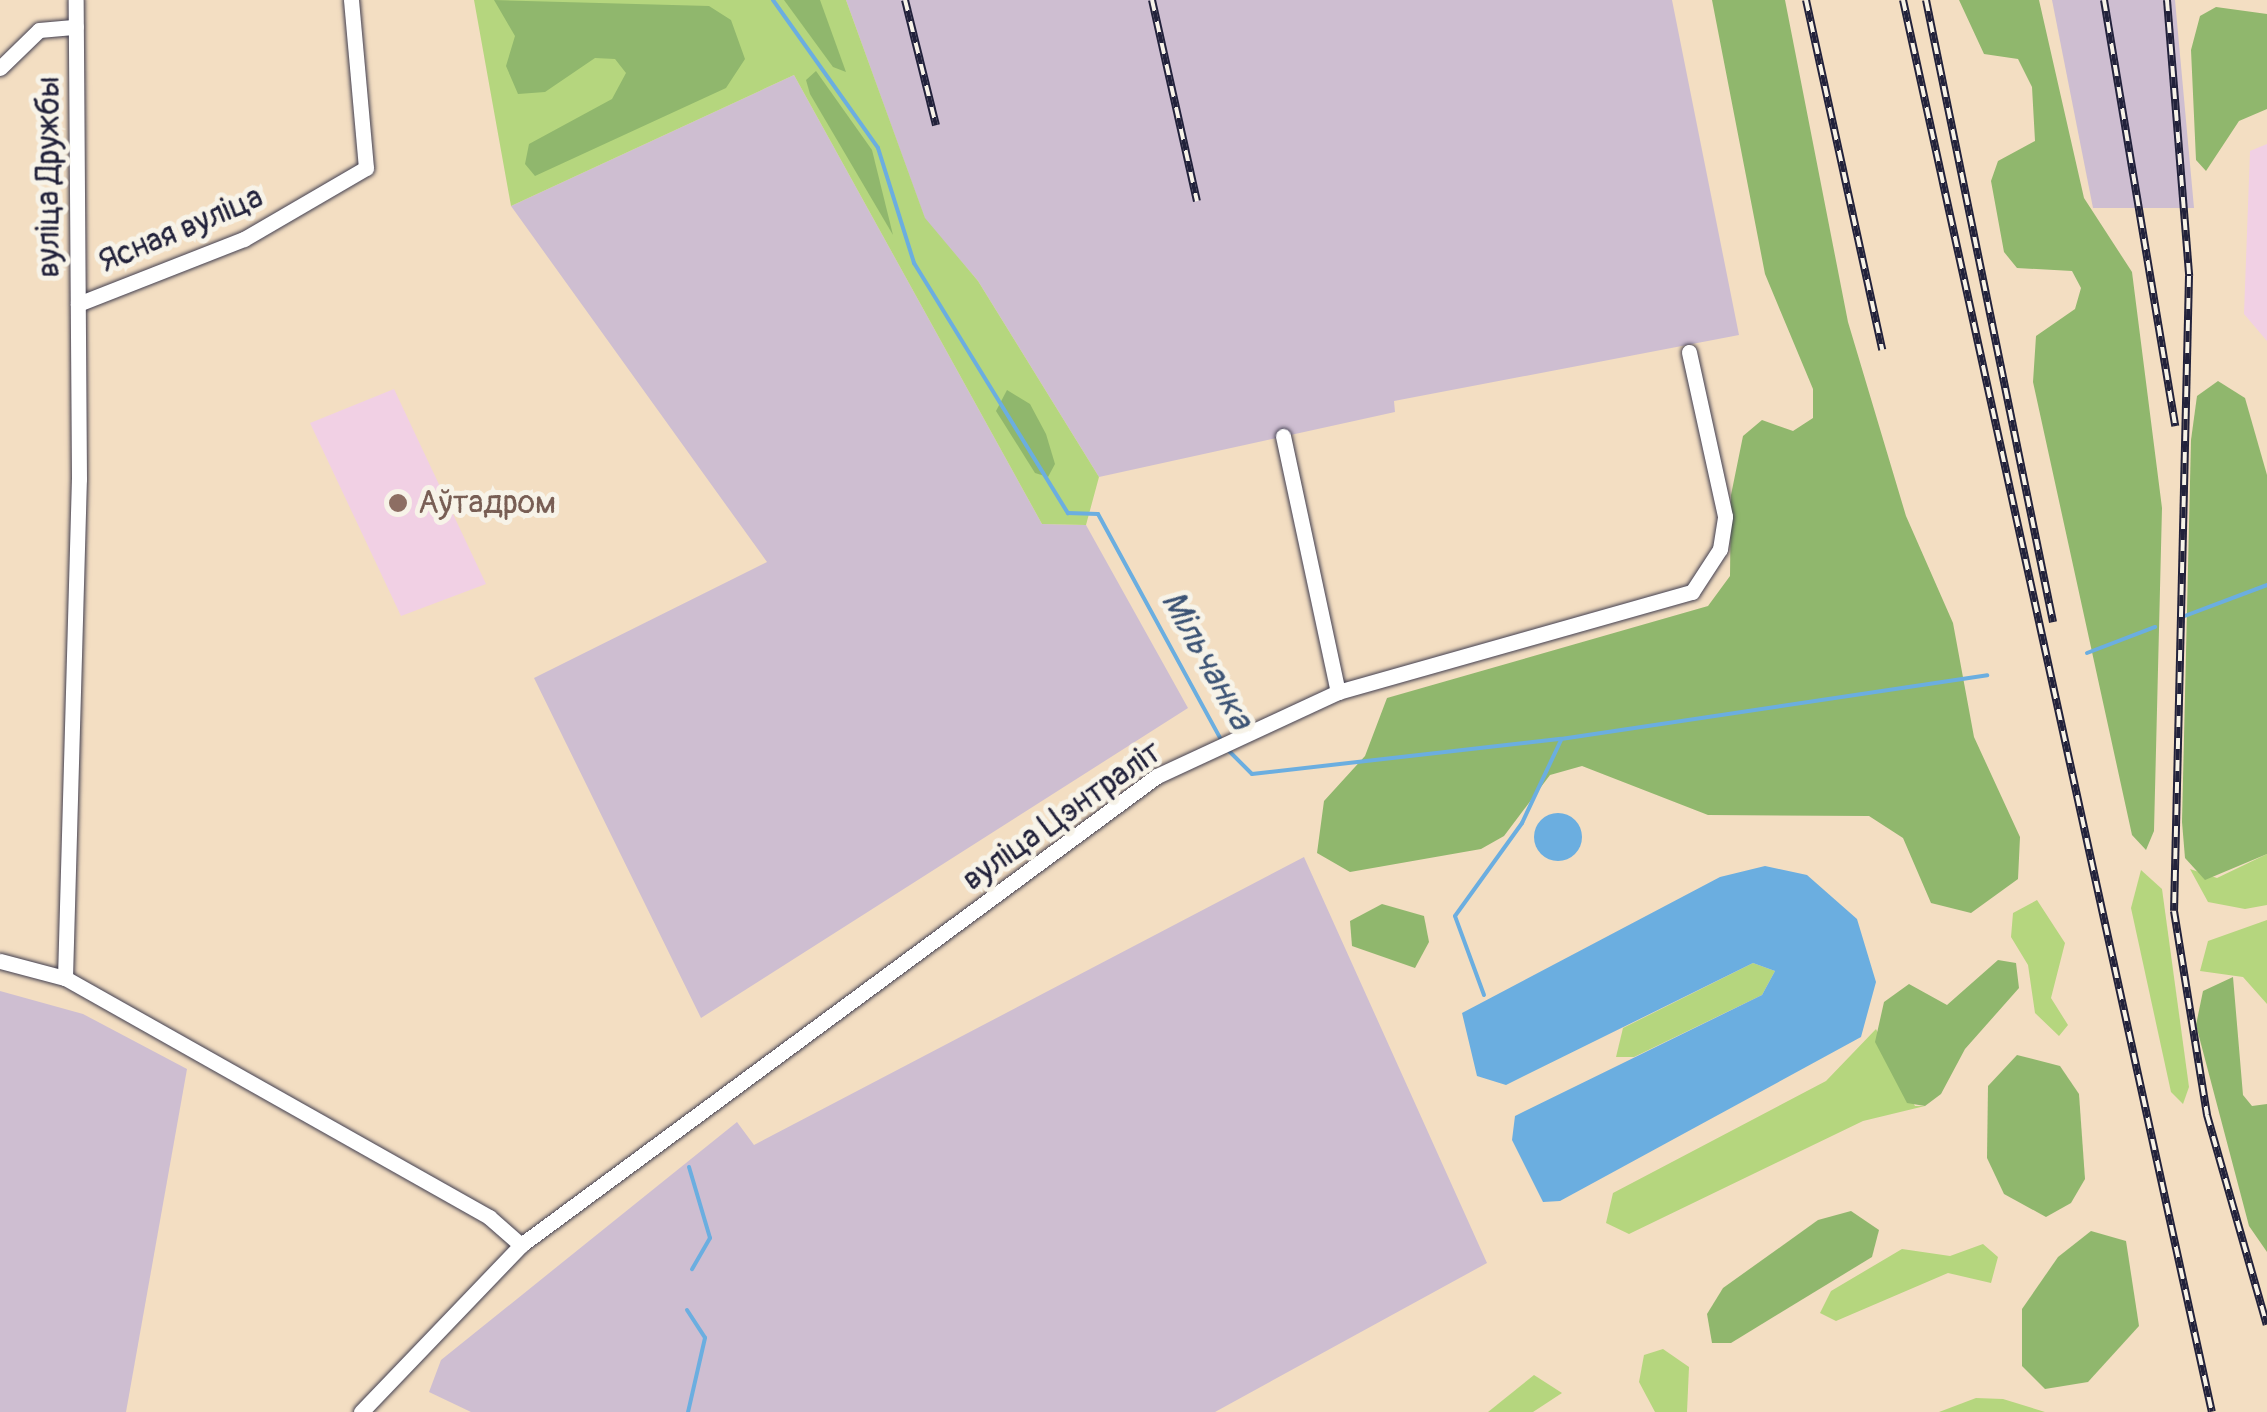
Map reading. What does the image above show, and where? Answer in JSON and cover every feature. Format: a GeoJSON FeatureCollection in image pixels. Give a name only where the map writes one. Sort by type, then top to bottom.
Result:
{"type":"FeatureCollection","features":[{"type":"Feature","properties":{"kind":"street","name":"вуліца Дружбы"},"geometry":{"type":"LineString","coordinates":[[66,978],[78,353],[76,0]]}},
{"type":"Feature","properties":{"kind":"street","name":"Ясная вуліца"},"geometry":{"type":"LineString","coordinates":[[78,304],[244,239],[366,168],[351,0]]}},
{"type":"Feature","properties":{"kind":"street"},"geometry":{"type":"LineString","coordinates":[[0,68],[38,30],[76,27]]}},
{"type":"Feature","properties":{"kind":"street","name":"вуліца Цэнтраліт"},"geometry":{"type":"LineString","coordinates":[[361,1412],[522,1245],[1158,776],[1338,692],[1692,592],[1720,549],[1725,516],[1689,352]]}},
{"type":"Feature","properties":{"kind":"street"},"geometry":{"type":"LineString","coordinates":[[1283,436],[1338,692]]}},
{"type":"Feature","properties":{"kind":"street"},"geometry":{"type":"LineString","coordinates":[[0,961],[66,978],[488,1218],[522,1245]]}},
{"type":"Feature","properties":{"kind":"shaded area"},"geometry":{"type":"Polygon","coordinates":[[[846,0],[1672,0],[1739,335],[1394,401],[1395,412],[1099,477],[978,281],[925,219],[846,0]]]}},
{"type":"Feature","properties":{"kind":"shaded area"},"geometry":{"type":"Polygon","coordinates":[[[2052,0],[2175,0],[2194,208],[2093,208],[2052,0]]]}},
{"type":"Feature","properties":{"kind":"shaded area"},"geometry":{"type":"Polygon","coordinates":[[[794,75],[1042,524],[1086,525],[1188,708],[701,1018],[534,678],[767,562],[511,206],[794,75]]]}},
{"type":"Feature","properties":{"kind":"shaded area"},"geometry":{"type":"Polygon","coordinates":[[[2267,144],[2267,341],[2244,314],[2250,151],[2267,144]]]}},
{"type":"Feature","properties":{"kind":"shaded area","name":"Аўтадром"},"geometry":{"type":"Polygon","coordinates":[[[394,389],[486,584],[401,616],[310,423],[394,389]]]}},
{"type":"Feature","properties":{"kind":"shaded area"},"geometry":{"type":"Polygon","coordinates":[[[1304,857],[1487,1263],[1215,1412],[471,1412],[429,1392],[441,1360],[737,1122],[754,1145],[1304,857]]]}},
{"type":"Feature","properties":{"kind":"shaded area"},"geometry":{"type":"Polygon","coordinates":[[[0,991],[83,1014],[187,1069],[126,1412],[0,1412],[0,991]]]}},
{"type":"Feature","properties":{"kind":"green space"},"geometry":{"type":"Polygon","coordinates":[[[474,0],[846,0],[925,218],[978,281],[1099,477],[1086,525],[1042,524],[794,75],[511,206],[474,0]]]}},
{"type":"Feature","properties":{"kind":"green space"},"geometry":{"type":"Polygon","coordinates":[[[494,0],[709,6],[731,20],[745,59],[726,88],[535,176],[525,164],[529,144],[612,99],[626,73],[615,59],[595,58],[545,92],[518,94],[506,66],[515,36],[494,0]]]}},
{"type":"Feature","properties":{"kind":"green space"},"geometry":{"type":"Polygon","coordinates":[[[784,0],[820,0],[846,72],[833,67],[784,0]]]}},
{"type":"Feature","properties":{"kind":"green space"},"geometry":{"type":"Polygon","coordinates":[[[1712,0],[1785,0],[1848,322],[1906,516],[1953,623],[1974,737],[2020,837],[2018,879],[1971,913],[1931,903],[1903,838],[1869,816],[1708,815],[1582,766],[1550,775],[1504,836],[1481,849],[1350,872],[1317,853],[1324,801],[1365,756],[1387,698],[1708,606],[1730,576],[1731,495],[1743,436],[1762,420],[1793,431],[1813,418],[1813,389],[1765,274],[1712,0]]]}},
{"type":"Feature","properties":{"kind":"green space"},"geometry":{"type":"Polygon","coordinates":[[[1959,0],[2039,0],[2084,198],[2132,272],[2162,508],[2154,831],[2146,850],[2132,835],[2033,382],[2036,336],[2075,309],[2081,288],[2072,271],[2017,268],[2004,252],[1991,181],[1998,161],[2035,141],[2032,87],[2018,59],[1984,54],[1959,0]]]}},
{"type":"Feature","properties":{"kind":"green space"},"geometry":{"type":"Polygon","coordinates":[[[2216,7],[2267,14],[2267,109],[2239,121],[2206,171],[2196,160],[2191,50],[2200,16],[2216,7]]]}},
{"type":"Feature","properties":{"kind":"green space"},"geometry":{"type":"Polygon","coordinates":[[[816,71],[872,150],[893,235],[810,94],[806,80],[816,71]]]}},
{"type":"Feature","properties":{"kind":"green space"},"geometry":{"type":"Polygon","coordinates":[[[2218,381],[2245,398],[2267,475],[2267,854],[2205,880],[2185,858],[2182,822],[2191,440],[2197,396],[2218,381]]]}},
{"type":"Feature","properties":{"kind":"green space"},"geometry":{"type":"Polygon","coordinates":[[[1007,390],[1030,404],[1046,434],[1055,464],[1048,477],[1035,473],[996,411],[1007,390]]]}},
{"type":"Feature","properties":{"kind":"green space"},"geometry":{"type":"Polygon","coordinates":[[[2267,854],[2267,905],[2245,909],[2208,902],[2190,869],[2217,878],[2267,854]]]}},
{"type":"Feature","properties":{"kind":"green space"},"geometry":{"type":"Polygon","coordinates":[[[2141,870],[2162,889],[2189,1087],[2183,1104],[2171,1092],[2131,908],[2141,870]]]}},
{"type":"Feature","properties":{"kind":"green space"},"geometry":{"type":"Polygon","coordinates":[[[2037,900],[2065,943],[2051,998],[2068,1025],[2059,1036],[2035,1013],[2028,965],[2011,937],[2013,913],[2037,900]]]}},
{"type":"Feature","properties":{"kind":"green space"},"geometry":{"type":"Polygon","coordinates":[[[1382,904],[1424,916],[1429,942],[1415,968],[1352,946],[1350,921],[1382,904]]]}},
{"type":"Feature","properties":{"kind":"green space"},"geometry":{"type":"Polygon","coordinates":[[[2267,920],[2267,1004],[2243,977],[2200,971],[2208,941],[2267,920]]]}},
{"type":"Feature","properties":{"kind":"green space"},"geometry":{"type":"Polygon","coordinates":[[[1998,960],[2016,963],[2019,988],[1965,1049],[1941,1094],[1925,1106],[1907,1103],[1875,1042],[1884,1002],[1909,984],[1947,1005],[1998,960]]]}},
{"type":"Feature","properties":{"kind":"green space"},"geometry":{"type":"Polygon","coordinates":[[[1753,963],[1775,971],[1762,995],[1634,1057],[1616,1057],[1623,1028],[1753,963]]]}},
{"type":"Feature","properties":{"kind":"green space"},"geometry":{"type":"Polygon","coordinates":[[[2233,977],[2243,1095],[2252,1106],[2267,1104],[2267,1252],[2249,1226],[2196,1025],[2203,991],[2233,977]]]}},
{"type":"Feature","properties":{"kind":"green space"},"geometry":{"type":"Polygon","coordinates":[[[1876,1029],[1915,1106],[1925,1106],[1863,1121],[1629,1234],[1606,1223],[1613,1193],[1826,1081],[1876,1029]]]}},
{"type":"Feature","properties":{"kind":"green space"},"geometry":{"type":"Polygon","coordinates":[[[2017,1055],[2060,1066],[2079,1094],[2085,1179],[2071,1203],[2046,1217],[2004,1194],[1987,1158],[1988,1086],[2017,1055]]]}},
{"type":"Feature","properties":{"kind":"green space"},"geometry":{"type":"Polygon","coordinates":[[[1851,1211],[1879,1230],[1872,1257],[1731,1343],[1712,1343],[1707,1314],[1723,1288],[1818,1220],[1851,1211]]]}},
{"type":"Feature","properties":{"kind":"green space"},"geometry":{"type":"Polygon","coordinates":[[[2091,1231],[2126,1241],[2139,1326],[2088,1382],[2045,1389],[2022,1366],[2022,1309],[2058,1257],[2091,1231]]]}},
{"type":"Feature","properties":{"kind":"green space"},"geometry":{"type":"Polygon","coordinates":[[[1983,1244],[1998,1257],[1991,1283],[1948,1273],[1836,1321],[1820,1313],[1831,1291],[1902,1249],[1950,1256],[1983,1244]]]}},
{"type":"Feature","properties":{"kind":"green space"},"geometry":{"type":"Polygon","coordinates":[[[1663,1349],[1689,1367],[1687,1412],[1655,1412],[1639,1382],[1644,1355],[1663,1349]]]}},
{"type":"Feature","properties":{"kind":"green space"},"geometry":{"type":"Polygon","coordinates":[[[1534,1375],[1562,1393],[1533,1412],[1488,1412],[1534,1375]]]}},
{"type":"Feature","properties":{"kind":"green space"},"geometry":{"type":"Polygon","coordinates":[[[1976,1398],[2003,1399],[2045,1412],[1939,1412],[1976,1398]]]}},
{"type":"Feature","properties":{"kind":"water"},"geometry":{"type":"Polygon","coordinates":[[[1558,813],[1575,820],[1582,837],[1575,854],[1558,861],[1541,854],[1534,837],[1541,820],[1558,813]]]}},
{"type":"Feature","properties":{"kind":"water"},"geometry":{"type":"Polygon","coordinates":[[[1765,866],[1807,875],[1857,919],[1876,982],[1861,1037],[1560,1201],[1543,1202],[1512,1140],[1515,1116],[1762,995],[1775,971],[1753,963],[1506,1085],[1477,1076],[1462,1013],[1720,877],[1765,866]]]}},
{"type":"Feature","properties":{"kind":"waterway","name":"Мільчанка"},"geometry":{"type":"LineString","coordinates":[[773,0],[878,148],[914,263],[1068,513],[1098,514],[1222,741]]}},
{"type":"Feature","properties":{"kind":"waterway","name":"Мільчанка"},"geometry":{"type":"LineString","coordinates":[[2182,617],[2267,585]]}},
{"type":"Feature","properties":{"kind":"waterway","name":"Мільчанка"},"geometry":{"type":"LineString","coordinates":[[2087,653],[2155,627]]}},
{"type":"Feature","properties":{"kind":"waterway","name":"Мільчанка"},"geometry":{"type":"LineString","coordinates":[[1227,749],[1252,774],[1561,739],[1987,675]]}},
{"type":"Feature","properties":{"kind":"waterway"},"geometry":{"type":"LineString","coordinates":[[1484,995],[1455,916],[1522,823],[1561,740]]}},
{"type":"Feature","properties":{"kind":"waterway"},"geometry":{"type":"LineString","coordinates":[[689,1167],[710,1238],[692,1269]]}},
{"type":"Feature","properties":{"kind":"waterway"},"geometry":{"type":"LineString","coordinates":[[687,1310],[705,1338],[688,1412]]}},
{"type":"Feature","properties":{"kind":"railway"},"geometry":{"type":"LineString","coordinates":[[905,0],[936,125]]}},
{"type":"Feature","properties":{"kind":"railway"},"geometry":{"type":"LineString","coordinates":[[1152,0],[1197,201]]}},
{"type":"Feature","properties":{"kind":"railway"},"geometry":{"type":"LineString","coordinates":[[1806,0],[1882,350]]}},
{"type":"Feature","properties":{"kind":"railway"},"geometry":{"type":"LineString","coordinates":[[1903,0],[2212,1412]]}},
{"type":"Feature","properties":{"kind":"railway"},"geometry":{"type":"LineString","coordinates":[[1926,0],[2053,622]]}},
{"type":"Feature","properties":{"kind":"railway"},"geometry":{"type":"LineString","coordinates":[[2104,0],[2175,426]]}},
{"type":"Feature","properties":{"kind":"railway"},"geometry":{"type":"LineString","coordinates":[[2167,0],[2189,276],[2174,911],[2207,1115],[2267,1325]]}},
{"type":"Feature","properties":{"kind":"place","name":"Аўтадром"},"geometry":{"type":"Point","coordinates":[398,503]}}]}
